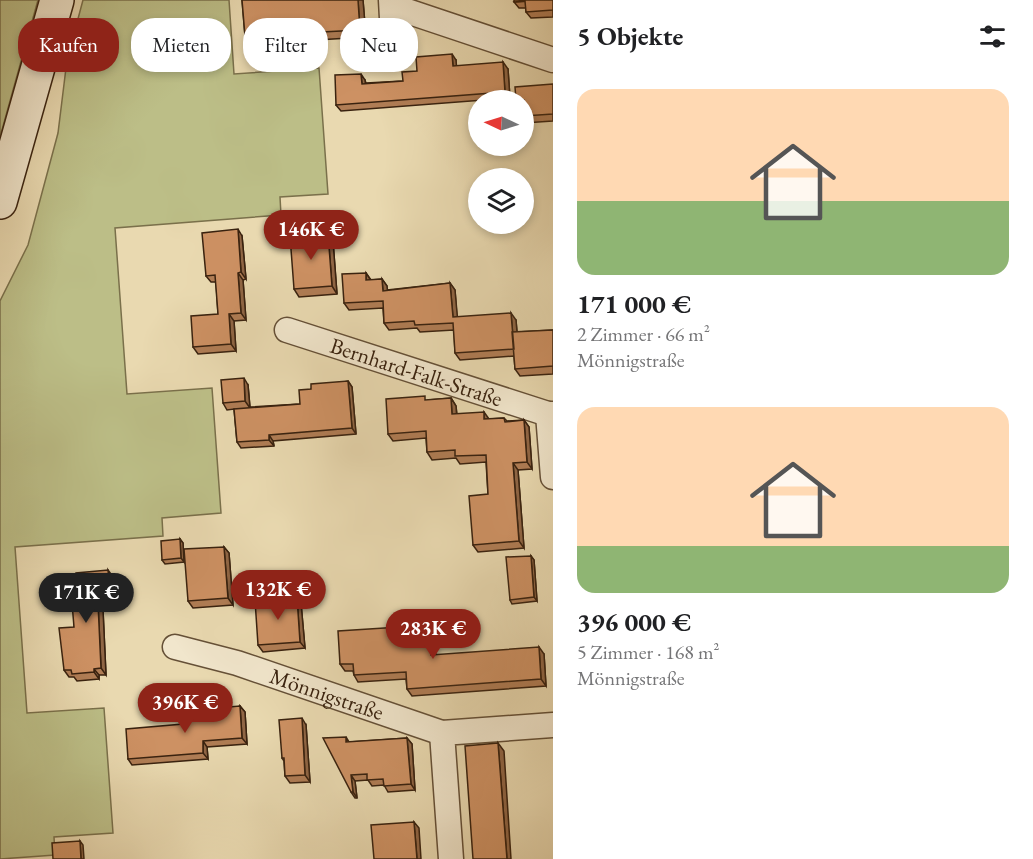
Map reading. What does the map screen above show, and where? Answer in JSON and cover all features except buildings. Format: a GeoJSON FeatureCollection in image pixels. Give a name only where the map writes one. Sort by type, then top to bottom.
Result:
{"type":"FeatureCollection","features":[{"type":"Feature","properties":{"kind":"main road"},"geometry":{"type":"LineString","coordinates":[[0,202],[57,0]]}},
{"type":"Feature","properties":{"kind":"street"},"geometry":{"type":"LineString","coordinates":[[392,18],[391,3],[553,60]]}},
{"type":"Feature","properties":{"kind":"street","name":"Bernhard-Falk-Straße"},"geometry":{"type":"LineString","coordinates":[[287,330],[551,414],[553,477]]}},
{"type":"Feature","properties":{"kind":"street","name":"Mönnigstraße"},"geometry":{"type":"LineString","coordinates":[[175,647],[237,663],[442,733],[553,725]]}},
{"type":"Feature","properties":{"kind":"street"},"geometry":{"type":"LineString","coordinates":[[442,733],[451,859]]}},
{"type":"Feature","properties":{"kind":"green space"},"geometry":{"type":"Polygon","coordinates":[[[0,0],[38,0],[33,18],[18,18],[18,72],[0,137],[0,0]]]}},
{"type":"Feature","properties":{"kind":"green space"},"geometry":{"type":"Polygon","coordinates":[[[83,0],[229,0],[230,18],[131,18],[131,72],[231,72],[231,30],[234,74],[319,72],[328,194],[280,197],[281,215],[115,228],[127,394],[212,388],[221,513],[162,518],[163,536],[15,547],[27,713],[104,708],[113,833],[54,837],[55,855],[0,859],[0,301],[28,245],[58,133],[66,72],[119,72],[119,18],[78,18],[83,0]]]}}]}
